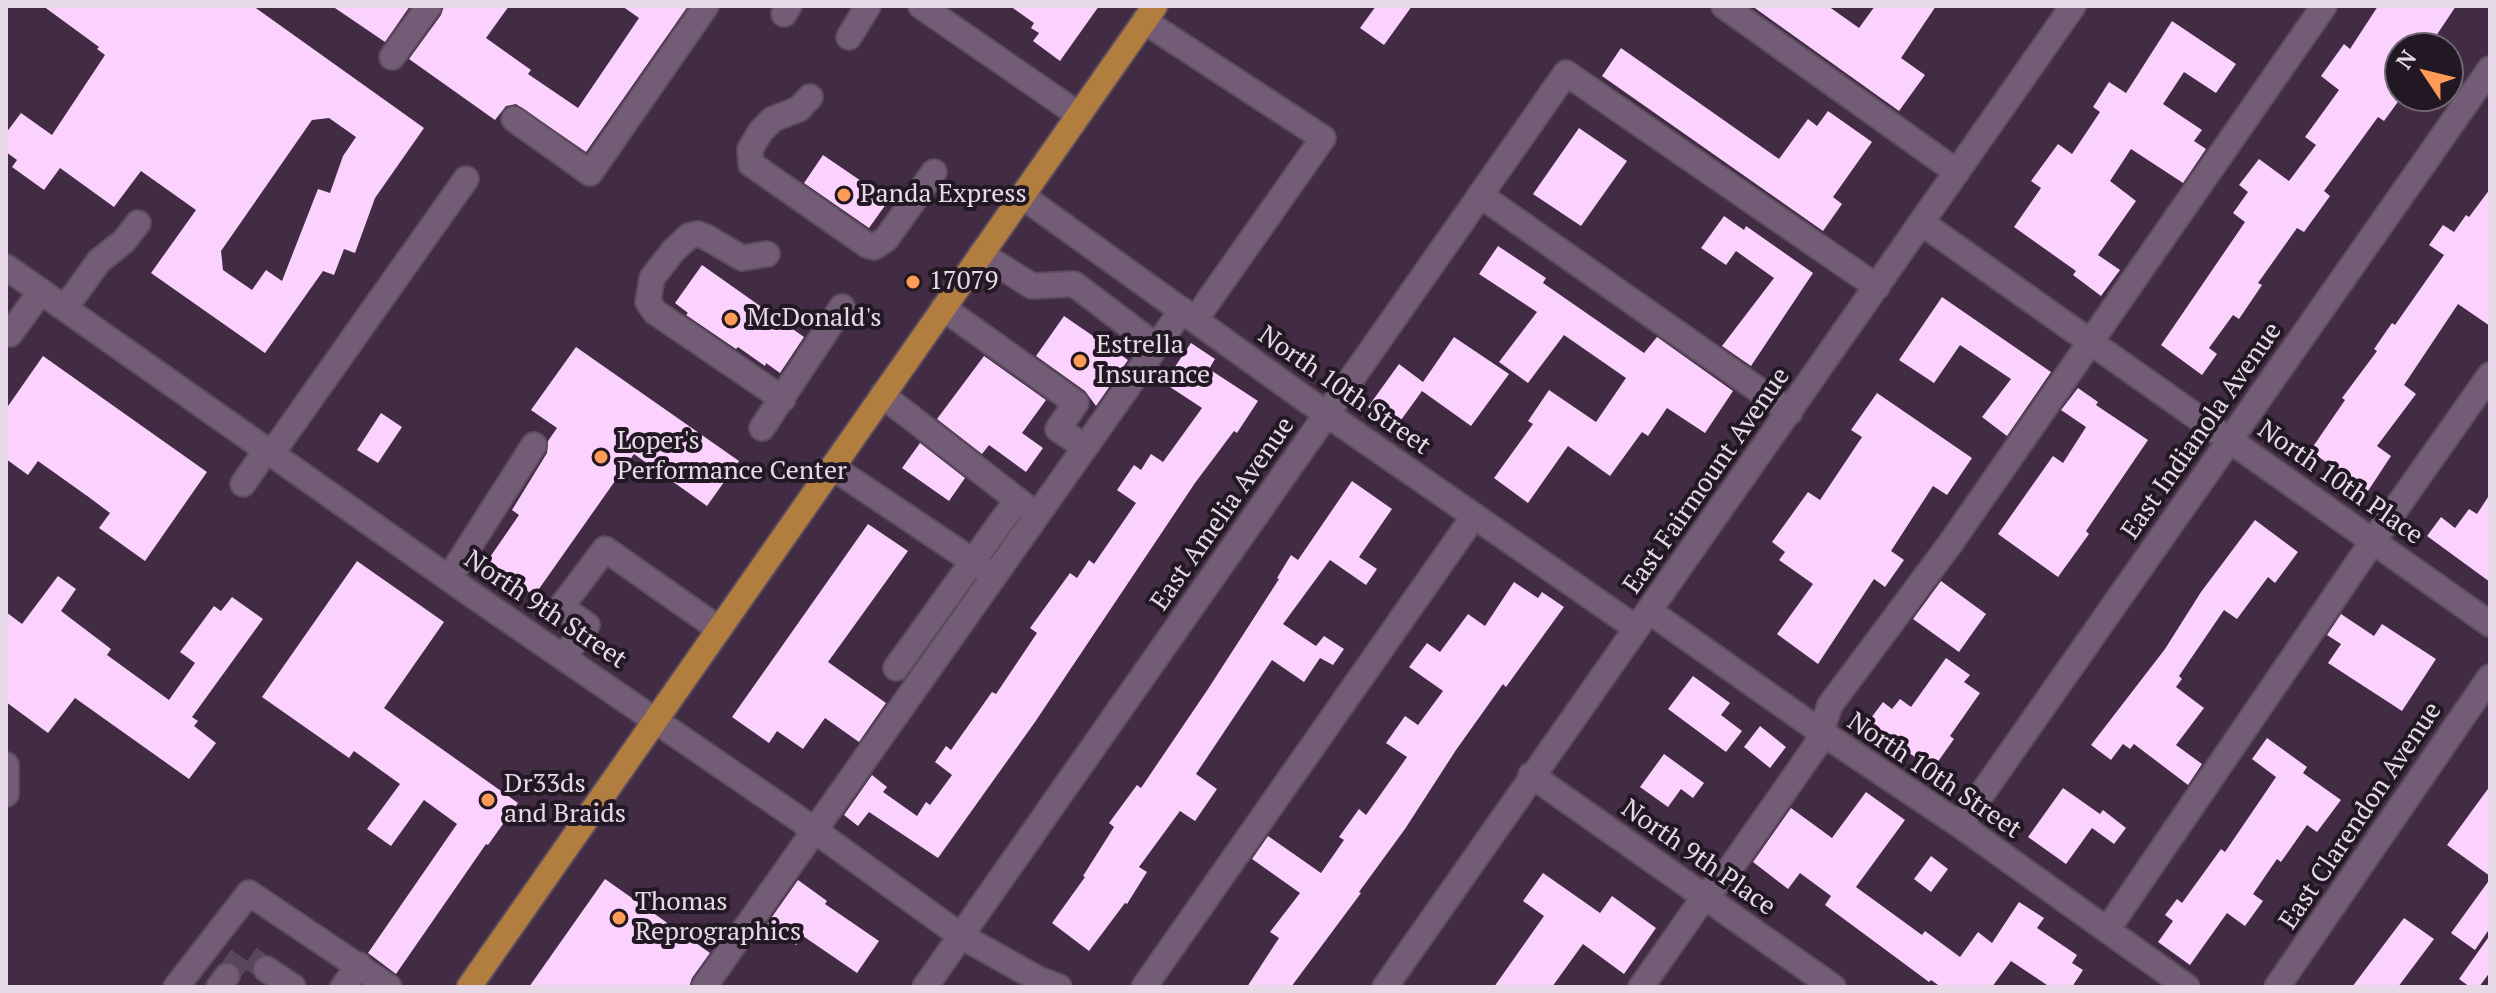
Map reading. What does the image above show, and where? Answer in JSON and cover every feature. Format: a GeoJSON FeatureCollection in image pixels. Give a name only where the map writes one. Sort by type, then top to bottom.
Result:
{"type":"FeatureCollection","features":[{"type":"Feature","properties":{"kind":"main road"},"geometry":{"type":"LineString","coordinates":[[469,987],[1149,13]]}},
{"type":"Feature","properties":{"kind":"street"},"geometry":{"type":"LineString","coordinates":[[392,57],[429,6]]}},
{"type":"Feature","properties":{"kind":"street"},"geometry":{"type":"LineString","coordinates":[[514,119],[590,173],[706,6]]}},
{"type":"Feature","properties":{"kind":"street"},"geometry":{"type":"LineString","coordinates":[[849,37],[868,6]]}},
{"type":"Feature","properties":{"kind":"street"},"geometry":{"type":"LineString","coordinates":[[921,6],[1079,115]]}},
{"type":"Feature","properties":{"kind":"street"},"geometry":{"type":"LineString","coordinates":[[1724,6],[1957,172]]}},
{"type":"Feature","properties":{"kind":"street","name":"East Fairmount Avenue"},"geometry":{"type":"LineString","coordinates":[[1385,987],[2073,6]]}},
{"type":"Feature","properties":{"kind":"street"},"geometry":{"type":"LineString","coordinates":[[1641,987],[1705,896],[1725,876],[1816,746],[1830,705],[1950,544],[2324,6]]}},
{"type":"Feature","properties":{"kind":"street"},"geometry":{"type":"LineString","coordinates":[[704,987],[1156,346],[1188,315],[1323,138],[1149,13]]}},
{"type":"Feature","properties":{"kind":"street","name":"East Indianola Avenue"},"geometry":{"type":"LineString","coordinates":[[1960,825],[2490,69]]}},
{"type":"Feature","properties":{"kind":"street","name":"East Amelia Avenue"},"geometry":{"type":"LineString","coordinates":[[925,987],[1566,73],[1877,287]]}},
{"type":"Feature","properties":{"kind":"street"},"geometry":{"type":"LineString","coordinates":[[810,97],[799,109],[773,119],[761,131],[750,149],[751,164],[867,245],[874,247],[886,239],[934,172]]}},
{"type":"Feature","properties":{"kind":"street"},"geometry":{"type":"LineString","coordinates":[[243,484],[466,179]]}},
{"type":"Feature","properties":{"kind":"street"},"geometry":{"type":"LineString","coordinates":[[1480,195],[1790,412]]}},
{"type":"Feature","properties":{"kind":"street","name":"North 10th Street"},"geometry":{"type":"LineString","coordinates":[[1022,196],[1474,516],[1821,732],[1960,825],[2187,987]]}},
{"type":"Feature","properties":{"kind":"street"},"geometry":{"type":"LineString","coordinates":[[65,308],[99,261],[124,241],[138,223]]}},
{"type":"Feature","properties":{"kind":"street","name":"North 10th Place"},"geometry":{"type":"LineString","coordinates":[[1922,223],[2490,624]]}},
{"type":"Feature","properties":{"kind":"street"},"geometry":{"type":"LineString","coordinates":[[767,254],[742,258],[706,237],[698,234],[689,236],[652,278],[648,302],[655,312],[783,399]]}},
{"type":"Feature","properties":{"kind":"street"},"geometry":{"type":"LineString","coordinates":[[981,254],[1032,286],[1074,284],[1156,346]]}},
{"type":"Feature","properties":{"kind":"street","name":"North 9th Street"},"geometry":{"type":"LineString","coordinates":[[6,267],[961,936],[1038,979],[1059,987]]}},
{"type":"Feature","properties":{"kind":"street"},"geometry":{"type":"LineString","coordinates":[[10,334],[41,291]]}},
{"type":"Feature","properties":{"kind":"street"},"geometry":{"type":"LineString","coordinates":[[1125,323],[1159,294]]}},
{"type":"Feature","properties":{"kind":"street"},"geometry":{"type":"LineString","coordinates":[[762,428],[842,307]]}},
{"type":"Feature","properties":{"kind":"street"},"geometry":{"type":"LineString","coordinates":[[943,308],[1076,403],[1058,429],[1085,447]]}},
{"type":"Feature","properties":{"kind":"street"},"geometry":{"type":"LineString","coordinates":[[2107,930],[2490,375]]}},
{"type":"Feature","properties":{"kind":"street"},"geometry":{"type":"LineString","coordinates":[[882,395],[1037,515]]}},
{"type":"Feature","properties":{"kind":"street"},"geometry":{"type":"LineString","coordinates":[[449,578],[534,445]]}},
{"type":"Feature","properties":{"kind":"street"},"geometry":{"type":"LineString","coordinates":[[832,467],[994,576]]}},
{"type":"Feature","properties":{"kind":"street"},"geometry":{"type":"LineString","coordinates":[[896,668],[1017,500]]}},
{"type":"Feature","properties":{"kind":"street"},"geometry":{"type":"LineString","coordinates":[[1144,987],[1474,516]]}},
{"type":"Feature","properties":{"kind":"street"},"geometry":{"type":"LineString","coordinates":[[564,657],[587,625],[561,607],[605,549],[719,629]]}},
{"type":"Feature","properties":{"kind":"street","name":"East Clarendon Avenue"},"geometry":{"type":"LineString","coordinates":[[2277,987],[2490,677]]}},
{"type":"Feature","properties":{"kind":"street"},"geometry":{"type":"LineString","coordinates":[[6,765],[6,794]]}},
{"type":"Feature","properties":{"kind":"street","name":"North 9th Place"},"geometry":{"type":"LineString","coordinates":[[1531,775],[1833,987]]}},
{"type":"Feature","properties":{"kind":"street"},"geometry":{"type":"LineString","coordinates":[[176,987],[249,893],[389,987]]}},
{"type":"Feature","properties":{"kind":"street"},"geometry":{"type":"LineString","coordinates":[[343,987],[359,965]]}},
{"type":"Feature","properties":{"kind":"street"},"geometry":{"type":"LineString","coordinates":[[266,969],[293,987]]}},
{"type":"Feature","properties":{"kind":"building"},"geometry":{"type":"Polygon","coordinates":[[[43,6],[253,6],[424,128],[375,198],[355,253],[344,249],[334,275],[323,271],[265,353],[151,273],[196,210],[141,171],[114,207],[60,168],[44,190],[12,167],[17,160],[6,152],[6,133],[21,113],[52,135],[105,55],[97,49],[99,47],[43,6]],[[329,118],[312,120],[221,251],[223,270],[252,290],[266,270],[282,281],[318,189],[330,193],[343,156],[356,137],[329,118]]]}},
{"type":"Feature","properties":{"kind":"building"},"geometry":{"type":"Polygon","coordinates":[[[332,6],[410,6],[385,42],[332,6]]]}},
{"type":"Feature","properties":{"kind":"building"},"geometry":{"type":"Polygon","coordinates":[[[444,6],[509,6],[486,38],[531,70],[528,74],[578,108],[639,18],[622,6],[688,6],[586,152],[516,104],[506,106],[495,120],[409,59],[441,15],[444,6]]]}},
{"type":"Feature","properties":{"kind":"building"},"geometry":{"type":"Polygon","coordinates":[[[1010,6],[1099,6],[1060,61],[1033,41],[1039,33],[1031,28],[1034,23],[1010,6]]]}},
{"type":"Feature","properties":{"kind":"building"},"geometry":{"type":"Polygon","coordinates":[[[1376,6],[1412,6],[1384,45],[1360,28],[1376,6]]]}},
{"type":"Feature","properties":{"kind":"building"},"geometry":{"type":"Polygon","coordinates":[[[1752,6],[1828,6],[1859,28],[1875,6],[1936,6],[1901,58],[1925,75],[1899,111],[1752,6]]]}},
{"type":"Feature","properties":{"kind":"building"},"geometry":{"type":"Polygon","coordinates":[[[2378,6],[2456,6],[2439,32],[2384,32],[2384,112],[2391,112],[2384,121],[2378,117],[2324,191],[2330,196],[2304,232],[2297,228],[2258,283],[2262,285],[2239,319],[2233,315],[2209,348],[2217,354],[2202,375],[2161,345],[2245,222],[2233,213],[2248,192],[2239,185],[2259,159],[2289,181],[2316,145],[2305,137],[2339,90],[2321,76],[2344,44],[2350,49],[2378,6]]]}},
{"type":"Feature","properties":{"kind":"building"},"geometry":{"type":"Polygon","coordinates":[[[2172,21],[2236,64],[2216,93],[2184,72],[2163,104],[2202,130],[2194,141],[2206,149],[2183,183],[2131,149],[2110,181],[2136,201],[2098,255],[2120,270],[2101,296],[2073,275],[2076,271],[2014,227],[2041,188],[2031,181],[2058,144],[2072,154],[2100,112],[2093,107],[2109,82],[2126,93],[2172,21]]]}},
{"type":"Feature","properties":{"kind":"building"},"geometry":{"type":"Polygon","coordinates":[[[1621,48],[1779,159],[1808,119],[1817,126],[1828,111],[1872,142],[1833,197],[1842,204],[1823,231],[1602,76],[1621,48]]]}},
{"type":"Feature","properties":{"kind":"building"},"geometry":{"type":"Polygon","coordinates":[[[1579,128],[1627,161],[1581,226],[1533,194],[1579,128]]]}},
{"type":"Feature","properties":{"kind":"building","name":"Panda Express"},"geometry":{"type":"Polygon","coordinates":[[[823,155],[889,200],[869,228],[804,183],[823,155]]]}},
{"type":"Feature","properties":{"kind":"building"},"geometry":{"type":"Polygon","coordinates":[[[2490,189],[2490,326],[2458,304],[2404,385],[2416,394],[2377,446],[2391,456],[2368,491],[2310,451],[2345,400],[2342,398],[2377,351],[2374,349],[2392,323],[2395,325],[2444,255],[2429,245],[2443,225],[2454,232],[2490,189]]]}},
{"type":"Feature","properties":{"kind":"building"},"geometry":{"type":"Polygon","coordinates":[[[1724,216],[1744,230],[1746,226],[1813,273],[1751,366],[1722,346],[1774,278],[1736,251],[1726,265],[1701,248],[1724,216]]]}},
{"type":"Feature","properties":{"kind":"building"},"geometry":{"type":"Polygon","coordinates":[[[1498,246],[1546,278],[1543,283],[1644,353],[1657,337],[1733,391],[1705,433],[1667,408],[1648,436],[1642,432],[1610,476],[1568,446],[1528,503],[1494,478],[1533,424],[1528,421],[1549,390],[1596,422],[1626,378],[1564,335],[1528,383],[1499,362],[1537,312],[1479,274],[1498,246]]]}},
{"type":"Feature","properties":{"kind":"building","name":"McDonald's"},"geometry":{"type":"Polygon","coordinates":[[[702,265],[804,337],[780,373],[738,347],[736,349],[686,315],[688,313],[675,303],[702,265]]]}},
{"type":"Feature","properties":{"kind":"building"},"geometry":{"type":"Polygon","coordinates":[[[1942,297],[2051,372],[2007,436],[1982,417],[2011,379],[1960,345],[1934,383],[1899,360],[1942,297]]]}},
{"type":"Feature","properties":{"kind":"building","name":"Estrella Insurance"},"geometry":{"type":"Polygon","coordinates":[[[1064,316],[1128,360],[1096,406],[1085,391],[1036,356],[1064,316]]]}},
{"type":"Feature","properties":{"kind":"building"},"geometry":{"type":"Polygon","coordinates":[[[1454,337],[1509,374],[1471,426],[1422,391],[1396,427],[1368,407],[1399,364],[1423,382],[1454,337]]]}},
{"type":"Feature","properties":{"kind":"building"},"geometry":{"type":"Polygon","coordinates":[[[1191,343],[1215,359],[1209,369],[1258,401],[1237,433],[1234,431],[1195,483],[1035,722],[938,858],[869,812],[858,826],[844,815],[872,775],[887,787],[883,792],[917,816],[926,802],[930,805],[952,775],[935,762],[946,746],[951,750],[992,692],[996,694],[1037,633],[1030,628],[1070,573],[1077,578],[1089,560],[1094,564],[1136,503],[1117,490],[1134,465],[1141,470],[1151,454],[1163,462],[1202,408],[1164,383],[1191,343]]]}},
{"type":"Feature","properties":{"kind":"building"},"geometry":{"type":"Polygon","coordinates":[[[576,347],[739,461],[707,506],[634,454],[534,596],[488,560],[519,515],[512,510],[547,453],[548,441],[557,428],[531,410],[576,347]]]}},
{"type":"Feature","properties":{"kind":"building"},"geometry":{"type":"Polygon","coordinates":[[[43,356],[207,472],[145,561],[99,528],[110,513],[90,498],[38,461],[28,475],[6,459],[6,409],[43,356]]]}},
{"type":"Feature","properties":{"kind":"building"},"geometry":{"type":"Polygon","coordinates":[[[984,356],[1046,400],[1022,433],[1043,448],[1026,472],[989,445],[982,454],[937,419],[984,356]]]}},
{"type":"Feature","properties":{"kind":"building"},"geometry":{"type":"Polygon","coordinates":[[[2078,388],[2098,402],[2096,405],[2148,440],[2058,577],[1998,534],[2053,456],[2063,463],[2086,427],[2061,410],[2078,388]]]}},
{"type":"Feature","properties":{"kind":"building"},"geometry":{"type":"Polygon","coordinates":[[[1877,393],[1972,458],[1947,495],[1933,486],[1891,551],[1904,560],[1885,587],[1874,579],[1818,664],[1777,634],[1813,584],[1779,560],[1785,552],[1772,542],[1808,492],[1820,500],[1862,437],[1851,430],[1877,393]]]}},
{"type":"Feature","properties":{"kind":"building"},"geometry":{"type":"Polygon","coordinates":[[[381,413],[402,427],[378,463],[357,450],[381,413]]]}},
{"type":"Feature","properties":{"kind":"building"},"geometry":{"type":"Polygon","coordinates":[[[920,443],[965,478],[949,501],[902,468],[920,443]]]}},
{"type":"Feature","properties":{"kind":"building"},"geometry":{"type":"Polygon","coordinates":[[[1352,481],[1392,509],[1359,557],[1377,569],[1366,585],[1330,560],[1283,624],[1316,646],[1324,636],[1344,649],[1333,665],[1320,658],[1304,682],[1272,660],[1196,774],[1217,789],[1195,821],[1180,811],[1139,867],[1147,872],[1127,904],[1089,951],[1052,923],[1085,877],[1114,827],[1109,823],[1137,785],[1141,788],[1279,579],[1291,555],[1298,560],[1352,481]]]}},
{"type":"Feature","properties":{"kind":"building"},"geometry":{"type":"Polygon","coordinates":[[[2490,494],[2490,582],[2427,536],[2441,517],[2455,528],[2469,509],[2477,514],[2490,494]]]}},
{"type":"Feature","properties":{"kind":"building"},"geometry":{"type":"Polygon","coordinates":[[[2255,520],[2298,552],[2275,583],[2268,577],[2237,619],[2224,610],[2179,676],[2182,679],[2176,687],[2204,708],[2176,745],[2202,764],[2188,785],[2134,744],[2130,749],[2123,744],[2111,760],[2091,745],[2165,649],[2201,592],[2255,520]]]}},
{"type":"Feature","properties":{"kind":"building"},"geometry":{"type":"Polygon","coordinates":[[[868,524],[908,551],[828,662],[886,703],[859,742],[825,718],[803,749],[777,731],[769,743],[732,717],[868,524]]]}},
{"type":"Feature","properties":{"kind":"building"},"geometry":{"type":"Polygon","coordinates":[[[357,561],[444,622],[384,708],[518,803],[396,974],[368,953],[457,824],[424,800],[391,846],[367,829],[400,784],[354,751],[349,758],[262,697],[357,561]]]}},
{"type":"Feature","properties":{"kind":"building"},"geometry":{"type":"Polygon","coordinates":[[[58,576],[76,589],[61,611],[111,649],[107,655],[169,700],[195,663],[180,652],[214,606],[221,611],[232,597],[263,619],[192,717],[198,721],[194,726],[216,743],[189,779],[75,698],[48,733],[6,702],[6,612],[22,624],[58,576]]]}},
{"type":"Feature","properties":{"kind":"building"},"geometry":{"type":"Polygon","coordinates":[[[1941,581],[1986,614],[1959,652],[1913,619],[1941,581]]]}},
{"type":"Feature","properties":{"kind":"building"},"geometry":{"type":"Polygon","coordinates":[[[1514,582],[1538,598],[1542,592],[1564,607],[1506,687],[1503,684],[1361,893],[1291,987],[1247,987],[1279,938],[1270,932],[1300,893],[1252,859],[1268,836],[1321,873],[1344,840],[1339,837],[1359,809],[1366,815],[1407,757],[1386,743],[1405,716],[1418,725],[1443,691],[1409,667],[1427,643],[1440,652],[1468,614],[1485,626],[1514,582]]]}},
{"type":"Feature","properties":{"kind":"building"},"geometry":{"type":"Polygon","coordinates":[[[2341,614],[2374,636],[2382,624],[2436,659],[2402,711],[2328,663],[2341,644],[2327,635],[2341,614]]]}},
{"type":"Feature","properties":{"kind":"building"},"geometry":{"type":"Polygon","coordinates":[[[1946,658],[1970,675],[1964,682],[1980,693],[1950,736],[1954,739],[1932,770],[1868,722],[1883,702],[1892,709],[1900,699],[1911,707],[1946,658]]]}},
{"type":"Feature","properties":{"kind":"building"},"geometry":{"type":"Polygon","coordinates":[[[1693,676],[1730,703],[1721,715],[1742,731],[1726,752],[1668,709],[1693,676]]]}},
{"type":"Feature","properties":{"kind":"building"},"geometry":{"type":"Polygon","coordinates":[[[1760,726],[1786,747],[1770,768],[1744,747],[1760,726]]]}},
{"type":"Feature","properties":{"kind":"building"},"geometry":{"type":"Polygon","coordinates":[[[2267,738],[2307,767],[2303,773],[2341,800],[2317,832],[2307,825],[2281,862],[2277,859],[2253,894],[2263,901],[2245,926],[2227,913],[2190,965],[2158,942],[2173,921],[2165,915],[2177,899],[2182,903],[2221,849],[2225,852],[2276,777],[2252,759],[2267,738]]]}},
{"type":"Feature","properties":{"kind":"building"},"geometry":{"type":"Polygon","coordinates":[[[1664,754],[1704,783],[1693,798],[1681,789],[1668,807],[1640,787],[1664,754]]]}},
{"type":"Feature","properties":{"kind":"building"},"geometry":{"type":"Polygon","coordinates":[[[2490,786],[2490,876],[2447,845],[2490,786]]]}},
{"type":"Feature","properties":{"kind":"building"},"geometry":{"type":"Polygon","coordinates":[[[2063,788],[2100,814],[2103,810],[2126,828],[2114,844],[2092,828],[2066,864],[2028,837],[2063,788]]]}},
{"type":"Feature","properties":{"kind":"building"},"geometry":{"type":"Polygon","coordinates":[[[1866,792],[1905,820],[1856,887],[1922,935],[1925,931],[1960,957],[1978,932],[1992,943],[2019,902],[2044,918],[2037,928],[2077,955],[2072,963],[2083,970],[2072,987],[2050,987],[2011,961],[1992,987],[1941,987],[1931,980],[1929,982],[1825,905],[1831,896],[1800,873],[1788,889],[1753,862],[1791,808],[1832,838],[1866,792]]]}},
{"type":"Feature","properties":{"kind":"building"},"geometry":{"type":"Polygon","coordinates":[[[1931,856],[1948,869],[1931,892],[1914,879],[1931,856]]]}},
{"type":"Feature","properties":{"kind":"building"},"geometry":{"type":"Polygon","coordinates":[[[1543,873],[1600,913],[1612,896],[1656,928],[1624,974],[1583,944],[1552,987],[1494,987],[1544,916],[1523,901],[1543,873]]]}},
{"type":"Feature","properties":{"kind":"building","name":"Thomas Reprographics"},"geometry":{"type":"Polygon","coordinates":[[[605,879],[710,953],[689,987],[529,987],[605,879]]]}},
{"type":"Feature","properties":{"kind":"building"},"geometry":{"type":"Polygon","coordinates":[[[2490,879],[2490,928],[2475,950],[2451,933],[2490,879]]]}},
{"type":"Feature","properties":{"kind":"building"},"geometry":{"type":"Polygon","coordinates":[[[798,880],[827,901],[825,904],[879,941],[857,973],[803,936],[796,945],[767,924],[798,880]]]}},
{"type":"Feature","properties":{"kind":"building"},"geometry":{"type":"Polygon","coordinates":[[[2404,918],[2434,939],[2398,987],[2352,987],[2404,918]]]}},
{"type":"Feature","properties":{"kind":"building"},"geometry":{"type":"Polygon","coordinates":[[[2490,935],[2490,972],[2479,987],[2470,987],[2459,979],[2490,935]]]}},
{"type":"Feature","properties":{"kind":"tunnel"},"geometry":{"type":"LineString","coordinates":[[227,976],[243,953],[266,969]]}},
{"type":"Feature","properties":{"kind":"place","name":"Panda Express"},"geometry":{"type":"Point","coordinates":[844,195]}},
{"type":"Feature","properties":{"kind":"place","name":"17079"},"geometry":{"type":"Point","coordinates":[913,282]}},
{"type":"Feature","properties":{"kind":"place","name":"McDonald's"},"geometry":{"type":"Point","coordinates":[731,319]}},
{"type":"Feature","properties":{"kind":"place","name":"Estrella Insurance"},"geometry":{"type":"Point","coordinates":[1080,361]}},
{"type":"Feature","properties":{"kind":"place","name":"Loper's Performance Center"},"geometry":{"type":"Point","coordinates":[601,457]}},
{"type":"Feature","properties":{"kind":"place","name":"Dr33ds and Braids"},"geometry":{"type":"Point","coordinates":[488,800]}},
{"type":"Feature","properties":{"kind":"place","name":"Thomas Reprographics"},"geometry":{"type":"Point","coordinates":[619,918]}}]}
